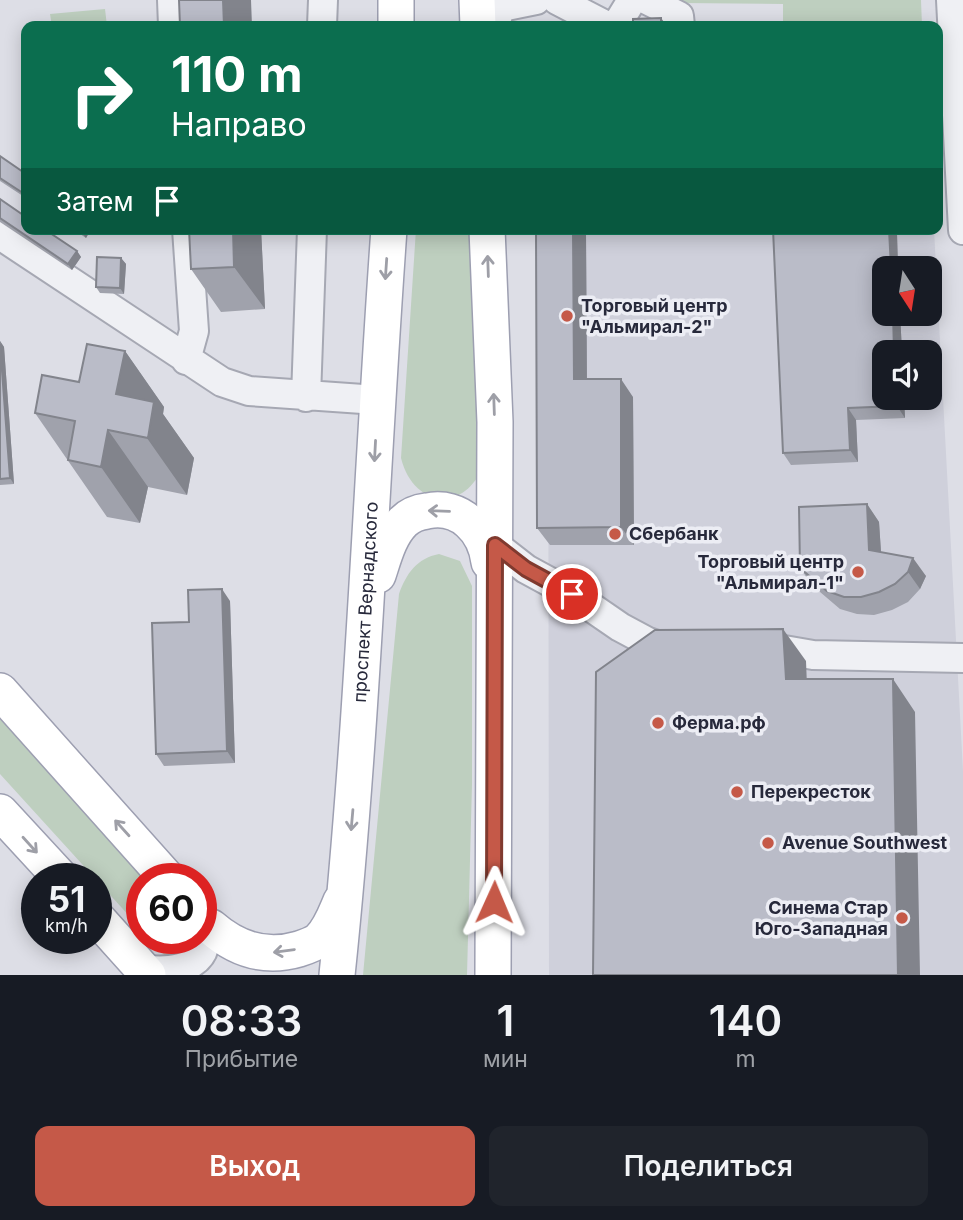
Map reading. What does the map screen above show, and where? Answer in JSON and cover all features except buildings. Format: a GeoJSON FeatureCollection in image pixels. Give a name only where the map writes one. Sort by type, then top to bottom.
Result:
{"type":"FeatureCollection","features":[{"type":"Feature","properties":{"kind":"main road"},"geometry":{"type":"LineString","coordinates":[[396,0],[396,21]]}},
{"type":"Feature","properties":{"kind":"main road"},"geometry":{"type":"LineString","coordinates":[[477,0],[478,21]]}},
{"type":"Feature","properties":{"kind":"main road","name":"проспект Вернадского"},"geometry":{"type":"LineString","coordinates":[[337,975],[368,602],[377,400],[389,235]]}},
{"type":"Feature","properties":{"kind":"main road"},"geometry":{"type":"LineString","coordinates":[[487,235],[495,422],[493,975]]}},
{"type":"Feature","properties":{"kind":"main road"},"geometry":{"type":"LineString","coordinates":[[368,602],[393,534],[405,520],[420,512],[436,509],[454,512],[471,521],[480,534],[488,551],[495,599]]}},
{"type":"Feature","properties":{"kind":"main road"},"geometry":{"type":"LineString","coordinates":[[0,691],[154,863]]}},
{"type":"Feature","properties":{"kind":"main road"},"geometry":{"type":"LineString","coordinates":[[0,812],[47,863]]}},
{"type":"Feature","properties":{"kind":"main road"},"geometry":{"type":"LineString","coordinates":[[217,930],[241,947],[259,953],[290,952],[318,941],[331,925],[345,892]]}},
{"type":"Feature","properties":{"kind":"main road"},"geometry":{"type":"LineString","coordinates":[[112,935],[146,972]]}},
{"type":"Feature","properties":{"kind":"main road"},"geometry":{"type":"LineString","coordinates":[[217,935],[251,975]]}},
{"type":"Feature","properties":{"kind":"street"},"geometry":{"type":"LineString","coordinates":[[172,0],[173,21]]}},
{"type":"Feature","properties":{"kind":"street"},"geometry":{"type":"LineString","coordinates":[[322,21],[323,0]]}},
{"type":"Feature","properties":{"kind":"street"},"geometry":{"type":"LineString","coordinates":[[496,21],[501,7],[536,0]]}},
{"type":"Feature","properties":{"kind":"street"},"geometry":{"type":"LineString","coordinates":[[558,0],[598,21]]}},
{"type":"Feature","properties":{"kind":"street"},"geometry":{"type":"LineString","coordinates":[[619,21],[632,0]]}},
{"type":"Feature","properties":{"kind":"street"},"geometry":{"type":"LineString","coordinates":[[647,0],[679,16],[680,21]]}},
{"type":"Feature","properties":{"kind":"street"},"geometry":{"type":"LineString","coordinates":[[951,0],[950,183],[963,230]]}},
{"type":"Feature","properties":{"kind":"street"},"geometry":{"type":"LineString","coordinates":[[0,235],[222,382],[248,391],[377,400]]}},
{"type":"Feature","properties":{"kind":"street"},"geometry":{"type":"LineString","coordinates":[[186,360],[194,331],[187,235]]}},
{"type":"Feature","properties":{"kind":"street"},"geometry":{"type":"LineString","coordinates":[[306,397],[312,235]]}},
{"type":"Feature","properties":{"kind":"street"},"geometry":{"type":"LineString","coordinates":[[495,545],[526,569],[572,594],[620,627],[648,642],[677,652],[700,653]]}},
{"type":"Feature","properties":{"kind":"street"},"geometry":{"type":"LineString","coordinates":[[735,653],[784,650],[813,655],[963,658]]}},
{"type":"Feature","properties":{"kind":"street"},"geometry":{"type":"LineString","coordinates":[[146,972],[171,974],[183,971],[202,954]]}},
{"type":"Feature","properties":{"kind":"shaded area"},"geometry":{"type":"Polygon","coordinates":[[[548,235],[934,235],[935,256],[872,256],[872,326],[939,326],[940,340],[872,340],[872,410],[942,410],[942,379],[963,771],[963,975],[549,975],[548,235]]]}},
{"type":"Feature","properties":{"kind":"green space"},"geometry":{"type":"Polygon","coordinates":[[[672,0],[921,0],[922,21],[783,21],[783,4],[681,3],[672,0]]]}},
{"type":"Feature","properties":{"kind":"green space"},"geometry":{"type":"Polygon","coordinates":[[[105,9],[106,21],[51,21],[50,14],[105,9]]]}},
{"type":"Feature","properties":{"kind":"green space"},"geometry":{"type":"Polygon","coordinates":[[[416,235],[474,235],[483,466],[475,481],[464,492],[439,498],[427,495],[416,487],[401,458],[416,235]]]}},
{"type":"Feature","properties":{"kind":"green space"},"geometry":{"type":"Polygon","coordinates":[[[439,554],[460,561],[472,586],[472,784],[467,975],[363,975],[399,594],[413,568],[424,559],[439,554]]]}},
{"type":"Feature","properties":{"kind":"green space"},"geometry":{"type":"Polygon","coordinates":[[[0,714],[137,863],[126,863],[126,912],[112,897],[112,863],[81,863],[0,774],[0,714]]]}},
{"type":"Feature","properties":{"kind":"green space"},"geometry":{"type":"Polygon","coordinates":[[[163,954],[186,954],[167,958],[163,954]]]}},
{"type":"Feature","properties":{"kind":"place","name":"Торговый центр \"Альмирал-2\""},"geometry":{"type":"Point","coordinates":[567,316]}},
{"type":"Feature","properties":{"kind":"place","name":"Сбербанк"},"geometry":{"type":"Point","coordinates":[615,534]}},
{"type":"Feature","properties":{"kind":"place","name":"Торговый центр \"Альмирал-1\""},"geometry":{"type":"Point","coordinates":[858,572]}},
{"type":"Feature","properties":{"kind":"place","name":"Ферма.рф"},"geometry":{"type":"Point","coordinates":[658,723]}},
{"type":"Feature","properties":{"kind":"place","name":"Перекресток"},"geometry":{"type":"Point","coordinates":[737,792]}},
{"type":"Feature","properties":{"kind":"place","name":"Avenue Southwest"},"geometry":{"type":"Point","coordinates":[768,843]}},
{"type":"Feature","properties":{"kind":"place","name":"Синема Стар Юго-Западная"},"geometry":{"type":"Point","coordinates":[902,918]}},
{"type":"Feature","properties":{"kind":"route"},"geometry":{"type":"LineString","coordinates":[[494,902],[495,545],[526,569],[572,594]]}}]}
